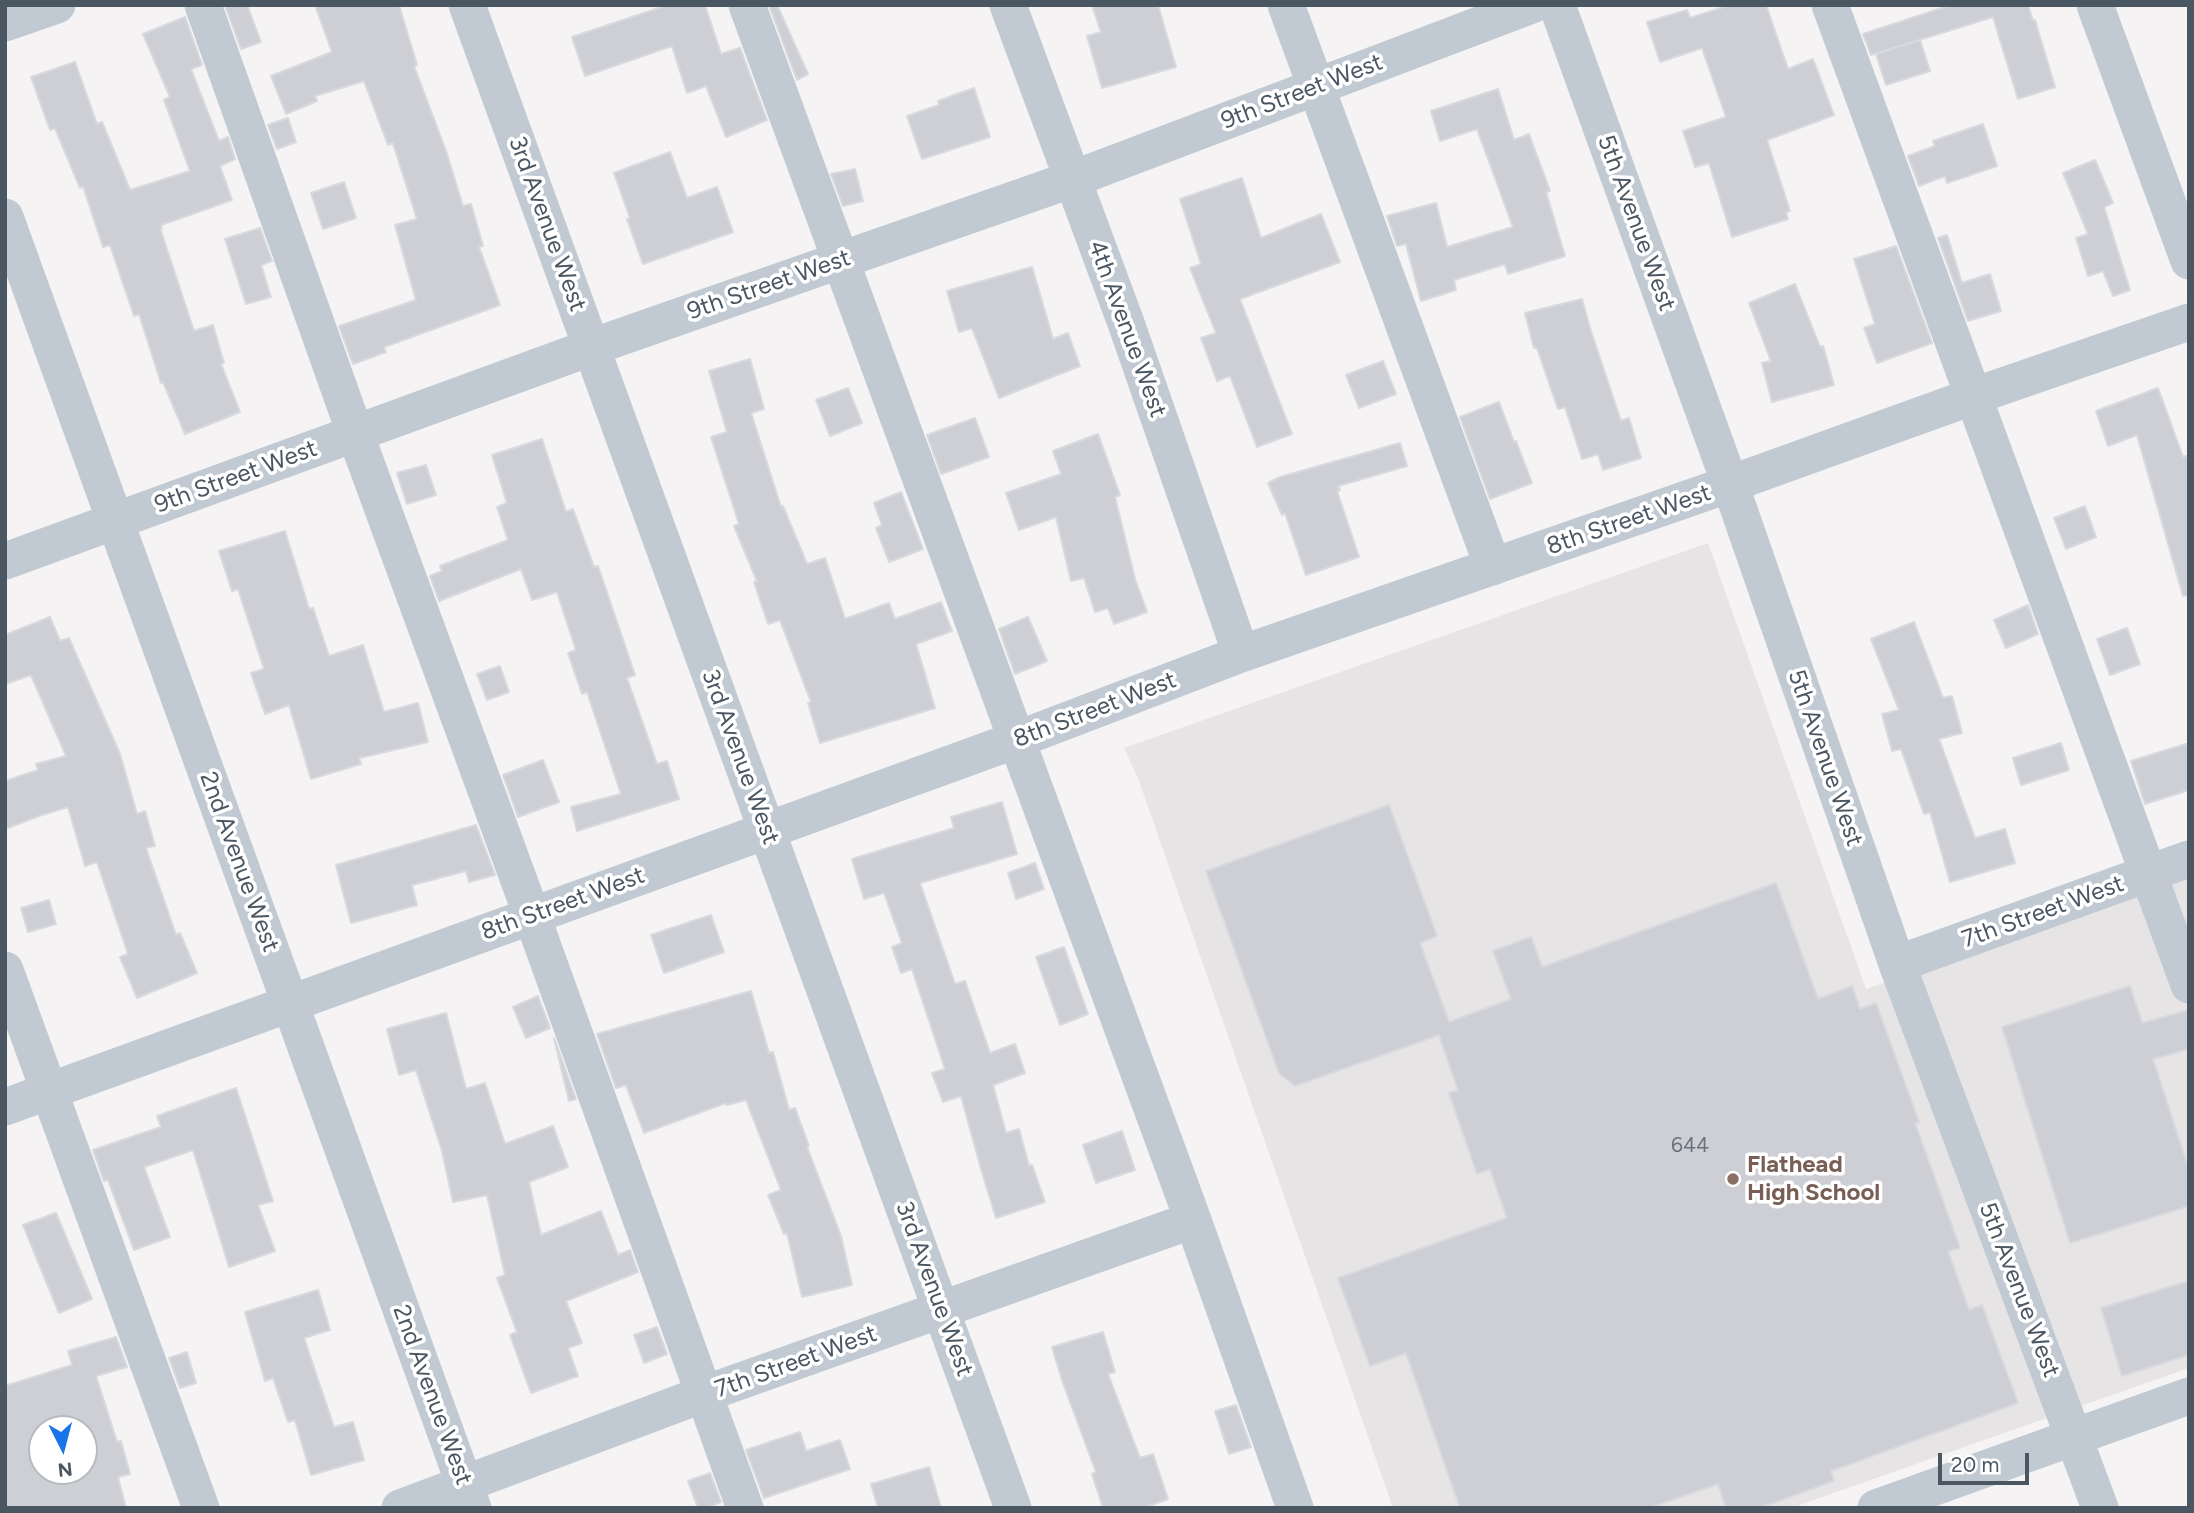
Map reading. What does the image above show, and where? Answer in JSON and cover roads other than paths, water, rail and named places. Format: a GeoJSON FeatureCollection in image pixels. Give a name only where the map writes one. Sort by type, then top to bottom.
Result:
{"type":"FeatureCollection","features":[{"type":"Feature","properties":{"kind":"street"},"geometry":{"type":"LineString","coordinates":[[5,23],[57,5]]}},
{"type":"Feature","properties":{"kind":"street"},"geometry":{"type":"LineString","coordinates":[[203,5],[355,433],[745,1508]]}},
{"type":"Feature","properties":{"kind":"street","name":"3rd Avenue West"},"geometry":{"type":"LineString","coordinates":[[467,5],[1013,1508]]}},
{"type":"Feature","properties":{"kind":"street"},"geometry":{"type":"LineString","coordinates":[[747,5],[1193,1220],[1295,1508]]}},
{"type":"Feature","properties":{"kind":"street","name":"4th Avenue West"},"geometry":{"type":"LineString","coordinates":[[1008,5],[1126,323],[1241,654]]}},
{"type":"Feature","properties":{"kind":"street"},"geometry":{"type":"LineString","coordinates":[[1286,5],[1493,567]]}},
{"type":"Feature","properties":{"kind":"street","name":"9th Street West"},"geometry":{"type":"LineString","coordinates":[[5,561],[592,347],[1073,179],[1532,5]]}},
{"type":"Feature","properties":{"kind":"street","name":"5th Avenue West"},"geometry":{"type":"LineString","coordinates":[[1557,5],[1730,484],[1897,964],[2101,1508]]}},
{"type":"Feature","properties":{"kind":"street"},"geometry":{"type":"LineString","coordinates":[[1830,5],[2189,985]]}},
{"type":"Feature","properties":{"kind":"street"},"geometry":{"type":"LineString","coordinates":[[2095,5],[2189,261]]}},
{"type":"Feature","properties":{"kind":"street","name":"2nd Avenue West"},"geometry":{"type":"LineString","coordinates":[[5,217],[468,1495]]}},
{"type":"Feature","properties":{"kind":"street","name":"8th Street West"},"geometry":{"type":"LineString","coordinates":[[5,1107],[1016,740],[1241,654],[2189,322]]}},
{"type":"Feature","properties":{"kind":"street","name":"7th Street West"},"geometry":{"type":"LineString","coordinates":[[1897,964],[2189,859]]}},
{"type":"Feature","properties":{"kind":"street"},"geometry":{"type":"LineString","coordinates":[[5,970],[201,1508]]}},
{"type":"Feature","properties":{"kind":"street","name":"7th Street West"},"geometry":{"type":"LineString","coordinates":[[400,1508],[468,1495],[704,1394],[1193,1220]]}},
{"type":"Feature","properties":{"kind":"street"},"geometry":{"type":"LineString","coordinates":[[1876,1508],[2189,1396]]}},
{"type":"Feature","properties":{"kind":"place","name":"Flathead High School"},"geometry":{"type":"Point","coordinates":[1733,1179]}}]}
